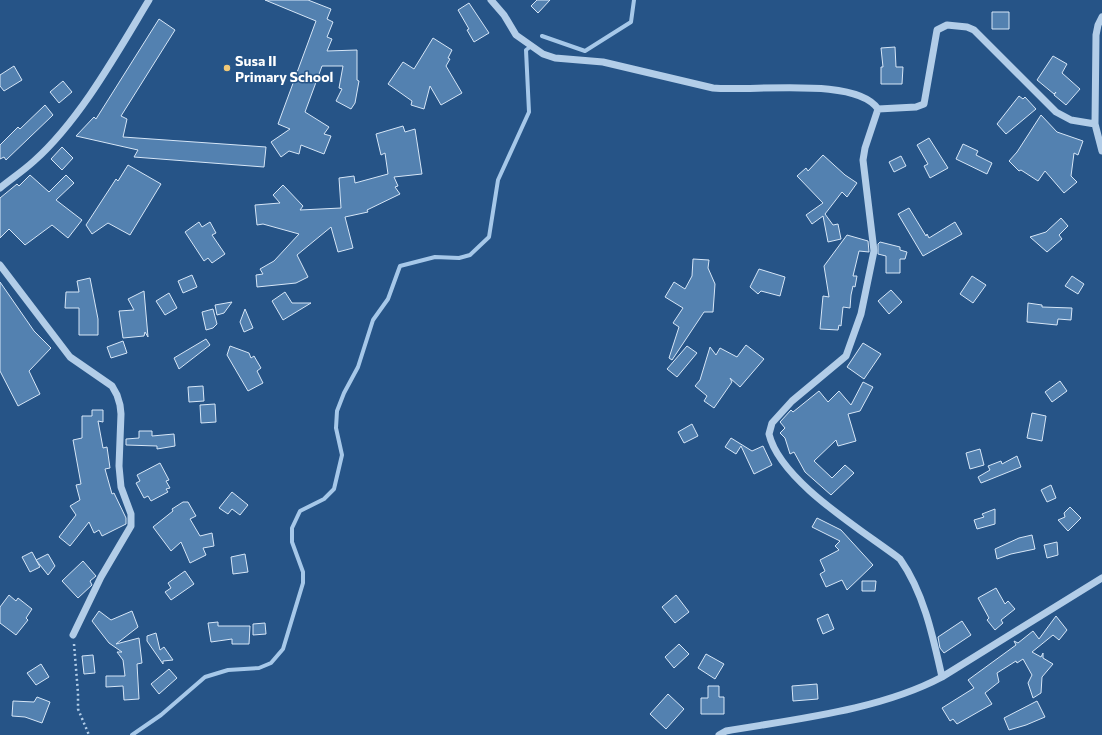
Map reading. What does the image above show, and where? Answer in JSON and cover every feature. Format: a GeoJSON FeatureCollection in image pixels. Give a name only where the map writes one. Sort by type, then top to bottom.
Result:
{"type":"FeatureCollection","features":[{"type":"Feature","properties":{"kind":"street"},"geometry":{"type":"LineString","coordinates":[[0,188],[34,161],[59,136],[88,97],[149,0]]}},
{"type":"Feature","properties":{"kind":"street"},"geometry":{"type":"LineString","coordinates":[[491,0],[504,15],[516,35],[537,51],[554,58],[603,62],[713,88],[731,90],[809,88],[833,89],[868,100],[874,103],[878,109]]}},
{"type":"Feature","properties":{"kind":"street"},"geometry":{"type":"LineString","coordinates":[[1102,17],[1098,25],[1096,35],[1095,124],[1102,151]]}},
{"type":"Feature","properties":{"kind":"street"},"geometry":{"type":"LineString","coordinates":[[878,109],[916,107],[924,104],[937,30],[946,25],[966,27],[974,30],[1056,112],[1071,120],[1095,124]]}},
{"type":"Feature","properties":{"kind":"street"},"geometry":{"type":"LineString","coordinates":[[878,109],[865,148],[863,160],[874,251],[861,314],[846,356],[792,401],[772,423],[769,434],[778,456],[804,487],[900,559],[909,572],[918,593],[942,677]]}},
{"type":"Feature","properties":{"kind":"street"},"geometry":{"type":"LineString","coordinates":[[0,265],[70,357],[112,386],[118,395],[120,405],[120,487],[131,514],[131,526],[101,578],[73,635]]}},
{"type":"Feature","properties":{"kind":"street"},"geometry":{"type":"LineString","coordinates":[[719,735],[726,731],[830,712],[894,697],[922,688],[1102,578]]}},
{"type":"Feature","properties":{"kind":"path"},"geometry":{"type":"LineString","coordinates":[[73,635],[78,709],[89,735]]}},
{"type":"Feature","properties":{"kind":"building"},"geometry":{"type":"Polygon","coordinates":[[[265,0],[308,0],[331,9],[327,19],[333,22],[327,37],[332,39],[327,51],[357,50],[357,80],[359,81],[355,103],[351,109],[336,101],[342,89],[339,88],[343,66],[322,66],[305,112],[329,127],[324,134],[331,136],[324,154],[301,145],[299,154],[289,151],[281,157],[271,142],[290,129],[278,124],[316,21],[265,0]]]}},
{"type":"Feature","properties":{"kind":"building"},"geometry":{"type":"Polygon","coordinates":[[[537,0],[550,0],[538,13],[531,6],[537,0]]]}},
{"type":"Feature","properties":{"kind":"building"},"geometry":{"type":"Polygon","coordinates":[[[469,3],[489,33],[474,42],[467,30],[469,29],[458,10],[469,3]]]}},
{"type":"Feature","properties":{"kind":"building"},"geometry":{"type":"Polygon","coordinates":[[[992,12],[1009,12],[1009,29],[992,29],[992,12]]]}},
{"type":"Feature","properties":{"kind":"building"},"geometry":{"type":"Polygon","coordinates":[[[159,19],[175,30],[121,116],[127,119],[123,137],[266,147],[264,167],[134,157],[138,150],[76,136],[94,117],[96,119],[159,19]]]}},
{"type":"Feature","properties":{"kind":"building"},"geometry":{"type":"Polygon","coordinates":[[[433,38],[452,50],[448,58],[450,59],[446,66],[462,93],[441,105],[430,86],[424,109],[411,105],[412,101],[388,84],[403,62],[414,69],[433,38]]]}},
{"type":"Feature","properties":{"kind":"building"},"geometry":{"type":"Polygon","coordinates":[[[895,47],[896,67],[903,67],[902,84],[881,84],[881,67],[883,67],[881,48],[895,47]]]}},
{"type":"Feature","properties":{"kind":"building"},"geometry":{"type":"Polygon","coordinates":[[[1053,56],[1067,64],[1062,73],[1080,89],[1066,105],[1054,95],[1056,92],[1054,94],[1037,80],[1053,56]]]}},
{"type":"Feature","properties":{"kind":"building"},"geometry":{"type":"Polygon","coordinates":[[[14,66],[22,80],[4,91],[0,86],[0,75],[14,66]]]}},
{"type":"Feature","properties":{"kind":"building"},"geometry":{"type":"Polygon","coordinates":[[[63,81],[72,92],[59,103],[50,92],[63,81]]]}},
{"type":"Feature","properties":{"kind":"building"},"geometry":{"type":"Polygon","coordinates":[[[1019,96],[1023,99],[1025,97],[1036,109],[1006,134],[997,124],[1019,96]]]}},
{"type":"Feature","properties":{"kind":"building"},"geometry":{"type":"Polygon","coordinates":[[[45,105],[53,115],[6,160],[4,157],[0,159],[0,145],[18,127],[20,129],[45,105]]]}},
{"type":"Feature","properties":{"kind":"building"},"geometry":{"type":"Polygon","coordinates":[[[1041,115],[1057,132],[1083,141],[1078,155],[1074,153],[1071,176],[1077,182],[1064,193],[1045,171],[1038,181],[1021,170],[1019,171],[1009,161],[1017,152],[1041,115]]]}},
{"type":"Feature","properties":{"kind":"building"},"geometry":{"type":"Polygon","coordinates":[[[403,126],[405,132],[415,129],[422,174],[394,177],[398,186],[395,187],[400,194],[367,210],[368,212],[345,217],[353,248],[338,252],[331,227],[297,255],[308,277],[296,283],[257,287],[256,275],[263,274],[260,269],[274,261],[299,234],[263,224],[257,225],[255,205],[280,203],[273,195],[283,185],[303,206],[300,210],[341,208],[339,178],[354,176],[355,183],[388,174],[385,153],[381,155],[376,134],[403,126]]]}},
{"type":"Feature","properties":{"kind":"building"},"geometry":{"type":"Polygon","coordinates":[[[929,138],[948,168],[930,178],[924,166],[928,164],[917,145],[929,138]]]}},
{"type":"Feature","properties":{"kind":"building"},"geometry":{"type":"Polygon","coordinates":[[[963,144],[978,151],[976,155],[992,163],[987,174],[956,159],[963,144]]]}},
{"type":"Feature","properties":{"kind":"building"},"geometry":{"type":"Polygon","coordinates":[[[62,147],[73,158],[62,170],[51,159],[62,147]]]}},
{"type":"Feature","properties":{"kind":"building"},"geometry":{"type":"Polygon","coordinates":[[[823,155],[845,175],[857,183],[847,197],[842,192],[825,214],[833,225],[838,224],[841,239],[828,242],[823,216],[812,224],[806,215],[823,203],[797,176],[806,168],[808,171],[823,155]]]}},
{"type":"Feature","properties":{"kind":"building"},"geometry":{"type":"Polygon","coordinates":[[[901,156],[906,166],[894,172],[889,162],[901,156]]]}},
{"type":"Feature","properties":{"kind":"building"},"geometry":{"type":"Polygon","coordinates":[[[128,165],[161,184],[130,235],[108,223],[92,234],[86,225],[116,179],[118,181],[128,165]]]}},
{"type":"Feature","properties":{"kind":"building"},"geometry":{"type":"Polygon","coordinates":[[[30,175],[49,192],[66,175],[74,183],[56,200],[82,220],[68,238],[52,225],[25,245],[9,229],[0,238],[0,198],[17,184],[19,186],[30,175]]]}},
{"type":"Feature","properties":{"kind":"building"},"geometry":{"type":"Polygon","coordinates":[[[909,208],[926,236],[927,234],[929,238],[955,222],[962,234],[923,256],[898,214],[909,208]]]}},
{"type":"Feature","properties":{"kind":"building"},"geometry":{"type":"Polygon","coordinates":[[[1061,218],[1068,226],[1059,235],[1062,239],[1047,252],[1030,237],[1046,232],[1061,218]]]}},
{"type":"Feature","properties":{"kind":"building"},"geometry":{"type":"Polygon","coordinates":[[[199,222],[202,227],[210,222],[216,233],[212,235],[225,254],[212,263],[208,258],[204,261],[185,232],[199,222]]]}},
{"type":"Feature","properties":{"kind":"building"},"geometry":{"type":"Polygon","coordinates":[[[847,235],[868,241],[869,252],[859,251],[853,276],[857,276],[855,287],[853,286],[851,295],[850,308],[843,307],[841,326],[839,325],[838,330],[820,329],[823,296],[829,297],[824,266],[847,235]]]}},
{"type":"Feature","properties":{"kind":"building"},"geometry":{"type":"Polygon","coordinates":[[[880,242],[900,247],[900,250],[907,252],[905,259],[900,259],[900,273],[886,273],[886,256],[878,254],[878,244],[880,242]]]}},
{"type":"Feature","properties":{"kind":"building"},"geometry":{"type":"Polygon","coordinates":[[[693,259],[709,260],[708,268],[715,284],[713,312],[704,312],[672,360],[669,358],[679,327],[673,323],[683,308],[665,297],[674,282],[685,289],[692,276],[693,259]]]}},
{"type":"Feature","properties":{"kind":"building"},"geometry":{"type":"Polygon","coordinates":[[[759,269],[785,277],[780,296],[761,291],[758,294],[750,287],[759,269]]]}},
{"type":"Feature","properties":{"kind":"building"},"geometry":{"type":"Polygon","coordinates":[[[192,275],[197,287],[183,293],[178,281],[192,275]]]}},
{"type":"Feature","properties":{"kind":"building"},"geometry":{"type":"Polygon","coordinates":[[[972,276],[986,285],[973,303],[960,294],[972,276]]]}},
{"type":"Feature","properties":{"kind":"building"},"geometry":{"type":"Polygon","coordinates":[[[1072,276],[1084,284],[1078,294],[1065,286],[1072,276]]]}},
{"type":"Feature","properties":{"kind":"building"},"geometry":{"type":"Polygon","coordinates":[[[90,278],[98,319],[98,335],[79,335],[79,308],[65,308],[66,292],[79,292],[77,281],[90,278]]]}},
{"type":"Feature","properties":{"kind":"building"},"geometry":{"type":"Polygon","coordinates":[[[0,282],[34,331],[51,348],[29,371],[40,394],[18,406],[0,371],[0,282]]]}},
{"type":"Feature","properties":{"kind":"building"},"geometry":{"type":"Polygon","coordinates":[[[891,290],[902,302],[889,314],[878,301],[891,290]]]}},
{"type":"Feature","properties":{"kind":"building"},"geometry":{"type":"Polygon","coordinates":[[[144,291],[148,337],[145,332],[144,336],[123,338],[119,311],[134,310],[128,299],[144,291]]]}},
{"type":"Feature","properties":{"kind":"building"},"geometry":{"type":"Polygon","coordinates":[[[285,292],[292,303],[311,303],[283,320],[272,301],[285,292]]]}},
{"type":"Feature","properties":{"kind":"building"},"geometry":{"type":"Polygon","coordinates":[[[169,293],[177,308],[165,315],[156,301],[169,293]]]}},
{"type":"Feature","properties":{"kind":"building"},"geometry":{"type":"Polygon","coordinates":[[[232,302],[224,313],[217,315],[215,305],[232,302]]]}},
{"type":"Feature","properties":{"kind":"building"},"geometry":{"type":"Polygon","coordinates":[[[1028,303],[1042,305],[1042,307],[1072,308],[1071,320],[1058,319],[1057,325],[1027,322],[1028,303]]]}},
{"type":"Feature","properties":{"kind":"building"},"geometry":{"type":"Polygon","coordinates":[[[213,309],[217,324],[213,328],[206,330],[202,312],[213,309]]]}},
{"type":"Feature","properties":{"kind":"building"},"geometry":{"type":"Polygon","coordinates":[[[245,309],[253,328],[244,332],[240,322],[245,309]]]}},
{"type":"Feature","properties":{"kind":"building"},"geometry":{"type":"Polygon","coordinates":[[[206,339],[210,345],[179,369],[174,358],[206,339]]]}},
{"type":"Feature","properties":{"kind":"building"},"geometry":{"type":"Polygon","coordinates":[[[123,341],[127,353],[111,358],[107,347],[123,341]]]}},
{"type":"Feature","properties":{"kind":"building"},"geometry":{"type":"Polygon","coordinates":[[[863,343],[881,354],[864,379],[847,367],[863,343]]]}},
{"type":"Feature","properties":{"kind":"building"},"geometry":{"type":"Polygon","coordinates":[[[746,345],[764,359],[740,387],[730,378],[732,382],[714,408],[704,401],[707,396],[695,386],[700,380],[710,347],[716,355],[720,348],[737,357],[746,345]]]}},
{"type":"Feature","properties":{"kind":"building"},"geometry":{"type":"Polygon","coordinates":[[[230,346],[249,353],[251,358],[254,356],[261,368],[257,371],[263,383],[248,391],[227,355],[230,346]]]}},
{"type":"Feature","properties":{"kind":"building"},"geometry":{"type":"Polygon","coordinates":[[[687,346],[697,353],[677,377],[667,369],[687,346]]]}},
{"type":"Feature","properties":{"kind":"building"},"geometry":{"type":"Polygon","coordinates":[[[1060,381],[1067,391],[1052,402],[1045,392],[1060,381]]]}},
{"type":"Feature","properties":{"kind":"building"},"geometry":{"type":"Polygon","coordinates":[[[863,382],[873,387],[860,411],[848,414],[856,441],[838,446],[836,440],[814,461],[832,478],[845,465],[854,473],[831,495],[805,472],[794,452],[790,454],[785,438],[780,433],[785,428],[780,422],[791,410],[793,412],[819,391],[828,402],[839,391],[851,405],[863,382]]]}},
{"type":"Feature","properties":{"kind":"building"},"geometry":{"type":"Polygon","coordinates":[[[203,386],[204,401],[189,402],[188,387],[203,386]]]}},
{"type":"Feature","properties":{"kind":"building"},"geometry":{"type":"Polygon","coordinates":[[[215,404],[216,422],[201,423],[200,405],[215,404]]]}},
{"type":"Feature","properties":{"kind":"building"},"geometry":{"type":"Polygon","coordinates":[[[92,410],[103,410],[103,422],[98,421],[103,448],[107,447],[110,468],[105,469],[112,494],[114,493],[126,518],[126,524],[102,536],[99,530],[94,533],[89,522],[70,546],[59,537],[76,515],[70,506],[80,500],[76,485],[81,484],[73,440],[82,438],[82,416],[92,416],[92,410]]]}},
{"type":"Feature","properties":{"kind":"building"},"geometry":{"type":"Polygon","coordinates":[[[1032,413],[1046,416],[1042,441],[1027,438],[1032,413]]]}},
{"type":"Feature","properties":{"kind":"building"},"geometry":{"type":"Polygon","coordinates":[[[692,424],[698,436],[684,443],[678,432],[692,424]]]}},
{"type":"Feature","properties":{"kind":"building"},"geometry":{"type":"Polygon","coordinates":[[[139,431],[152,431],[152,436],[174,434],[175,446],[157,449],[157,446],[126,445],[126,439],[139,438],[139,431]]]}},
{"type":"Feature","properties":{"kind":"building"},"geometry":{"type":"Polygon","coordinates":[[[731,438],[752,451],[763,446],[772,465],[754,474],[741,446],[736,454],[725,447],[731,438]]]}},
{"type":"Feature","properties":{"kind":"building"},"geometry":{"type":"Polygon","coordinates":[[[980,449],[984,465],[970,469],[966,453],[980,449]]]}},
{"type":"Feature","properties":{"kind":"building"},"geometry":{"type":"Polygon","coordinates":[[[1017,456],[1021,467],[981,483],[978,477],[990,470],[988,466],[1001,461],[1002,464],[1017,456]]]}},
{"type":"Feature","properties":{"kind":"building"},"geometry":{"type":"Polygon","coordinates":[[[160,463],[169,480],[166,481],[170,488],[166,489],[168,492],[151,501],[148,496],[144,498],[136,483],[140,481],[137,475],[160,463]]]}},
{"type":"Feature","properties":{"kind":"building"},"geometry":{"type":"Polygon","coordinates":[[[1051,485],[1056,498],[1047,502],[1041,490],[1051,485]]]}},
{"type":"Feature","properties":{"kind":"building"},"geometry":{"type":"Polygon","coordinates":[[[232,492],[248,505],[240,515],[232,509],[228,514],[219,508],[232,492]]]}},
{"type":"Feature","properties":{"kind":"building"},"geometry":{"type":"Polygon","coordinates":[[[183,502],[188,502],[196,516],[190,519],[200,536],[212,533],[214,546],[203,548],[206,555],[190,563],[181,542],[171,551],[153,527],[173,511],[172,509],[183,502]]]}},
{"type":"Feature","properties":{"kind":"building"},"geometry":{"type":"Polygon","coordinates":[[[1070,507],[1081,518],[1068,531],[1058,520],[1065,517],[1064,513],[1070,507]]]}},
{"type":"Feature","properties":{"kind":"building"},"geometry":{"type":"Polygon","coordinates":[[[995,509],[995,524],[977,529],[974,520],[984,517],[982,514],[995,509]]]}},
{"type":"Feature","properties":{"kind":"building"},"geometry":{"type":"Polygon","coordinates":[[[817,518],[841,530],[873,565],[847,590],[842,580],[826,587],[820,574],[825,571],[820,560],[839,550],[835,546],[840,541],[812,527],[817,518]]]}},
{"type":"Feature","properties":{"kind":"building"},"geometry":{"type":"Polygon","coordinates":[[[1032,535],[1035,549],[1011,554],[997,559],[995,549],[1019,538],[1032,535]]]}},
{"type":"Feature","properties":{"kind":"building"},"geometry":{"type":"Polygon","coordinates":[[[1057,542],[1058,555],[1047,558],[1044,545],[1057,542]]]}},
{"type":"Feature","properties":{"kind":"building"},"geometry":{"type":"Polygon","coordinates":[[[32,552],[40,567],[30,572],[22,557],[32,552]]]}},
{"type":"Feature","properties":{"kind":"building"},"geometry":{"type":"Polygon","coordinates":[[[48,554],[55,566],[48,575],[36,560],[48,554]]]}},
{"type":"Feature","properties":{"kind":"building"},"geometry":{"type":"Polygon","coordinates":[[[245,554],[248,572],[233,574],[231,557],[245,554]]]}},
{"type":"Feature","properties":{"kind":"building"},"geometry":{"type":"Polygon","coordinates":[[[83,561],[96,576],[90,581],[92,585],[78,598],[62,581],[83,561]]]}},
{"type":"Feature","properties":{"kind":"building"},"geometry":{"type":"Polygon","coordinates":[[[185,571],[194,584],[171,600],[165,592],[171,588],[168,583],[185,571]]]}},
{"type":"Feature","properties":{"kind":"building"},"geometry":{"type":"Polygon","coordinates":[[[862,581],[876,581],[875,591],[862,591],[862,581]]]}},
{"type":"Feature","properties":{"kind":"building"},"geometry":{"type":"Polygon","coordinates":[[[996,588],[1005,604],[1008,601],[1015,609],[1001,620],[1003,623],[995,630],[987,620],[989,618],[978,598],[996,588]]]}},
{"type":"Feature","properties":{"kind":"building"},"geometry":{"type":"Polygon","coordinates":[[[9,595],[16,601],[18,598],[32,609],[26,618],[28,620],[16,635],[0,623],[0,607],[9,595]]]}},
{"type":"Feature","properties":{"kind":"building"},"geometry":{"type":"Polygon","coordinates":[[[676,595],[689,612],[675,623],[662,607],[676,595]]]}},
{"type":"Feature","properties":{"kind":"building"},"geometry":{"type":"Polygon","coordinates":[[[99,611],[111,620],[132,611],[138,627],[116,644],[139,638],[142,663],[137,664],[139,699],[124,700],[123,686],[106,687],[106,676],[125,676],[123,660],[117,652],[122,652],[109,643],[92,621],[99,611]]]}},
{"type":"Feature","properties":{"kind":"building"},"geometry":{"type":"Polygon","coordinates":[[[828,614],[834,629],[823,634],[817,619],[828,614]]]}},
{"type":"Feature","properties":{"kind":"building"},"geometry":{"type":"Polygon","coordinates":[[[1056,616],[1067,630],[1059,640],[1053,635],[1032,652],[1041,657],[1043,653],[1043,658],[1053,664],[1042,677],[1041,693],[1033,698],[1028,683],[1032,675],[1023,659],[1017,663],[1016,661],[997,673],[999,682],[985,693],[992,704],[957,724],[953,719],[950,721],[942,708],[974,688],[968,680],[1016,645],[1014,641],[1018,643],[1033,631],[1039,639],[1056,616]]]}},
{"type":"Feature","properties":{"kind":"building"},"geometry":{"type":"Polygon","coordinates":[[[962,621],[971,635],[944,653],[940,648],[938,637],[962,621]]]}},
{"type":"Feature","properties":{"kind":"building"},"geometry":{"type":"Polygon","coordinates":[[[218,622],[218,626],[250,626],[249,644],[232,644],[232,639],[211,642],[208,623],[218,622]]]}},
{"type":"Feature","properties":{"kind":"building"},"geometry":{"type":"Polygon","coordinates":[[[265,623],[266,634],[253,635],[253,624],[265,623]]]}},
{"type":"Feature","properties":{"kind":"building"},"geometry":{"type":"Polygon","coordinates":[[[156,633],[160,650],[164,647],[173,660],[163,661],[163,664],[147,641],[147,636],[156,633]]]}},
{"type":"Feature","properties":{"kind":"building"},"geometry":{"type":"Polygon","coordinates":[[[679,644],[689,654],[674,668],[665,657],[679,644]]]}},
{"type":"Feature","properties":{"kind":"building"},"geometry":{"type":"Polygon","coordinates":[[[706,654],[724,664],[715,679],[698,668],[706,654]]]}},
{"type":"Feature","properties":{"kind":"building"},"geometry":{"type":"Polygon","coordinates":[[[93,655],[95,673],[84,674],[82,656],[93,655]]]}},
{"type":"Feature","properties":{"kind":"building"},"geometry":{"type":"Polygon","coordinates":[[[41,664],[49,677],[36,685],[27,673],[41,664]]]}},
{"type":"Feature","properties":{"kind":"building"},"geometry":{"type":"Polygon","coordinates":[[[169,669],[177,678],[159,694],[151,684],[169,669]]]}},
{"type":"Feature","properties":{"kind":"building"},"geometry":{"type":"Polygon","coordinates":[[[817,684],[818,699],[793,701],[792,686],[817,684]]]}},
{"type":"Feature","properties":{"kind":"building"},"geometry":{"type":"Polygon","coordinates":[[[708,686],[719,686],[719,697],[724,697],[724,714],[701,714],[701,698],[708,698],[708,686]]]}},
{"type":"Feature","properties":{"kind":"building"},"geometry":{"type":"Polygon","coordinates":[[[668,694],[684,709],[666,729],[650,714],[668,694]]]}},
{"type":"Feature","properties":{"kind":"building"},"geometry":{"type":"Polygon","coordinates":[[[37,697],[50,702],[42,723],[25,717],[12,716],[13,701],[34,702],[37,697]]]}},
{"type":"Feature","properties":{"kind":"building"},"geometry":{"type":"Polygon","coordinates":[[[1037,701],[1045,717],[1009,730],[1004,718],[1037,701]]]}},
{"type":"Feature","properties":{"kind":"waterway"},"geometry":{"type":"LineString","coordinates":[[542,36],[585,51],[631,22],[634,0]]}},
{"type":"Feature","properties":{"kind":"waterway"},"geometry":{"type":"LineString","coordinates":[[132,735],[161,715],[205,677],[228,670],[259,668],[271,663],[283,649],[303,583],[303,572],[292,542],[292,528],[300,511],[324,499],[334,489],[342,455],[336,428],[337,411],[344,393],[358,367],[373,320],[388,299],[400,266],[435,257],[459,258],[470,255],[489,237],[498,180],[529,112],[526,50],[530,47]]}},
{"type":"Feature","properties":{"kind":"place","name":"Susa II Primary School"},"geometry":{"type":"Point","coordinates":[227,68]}}]}
